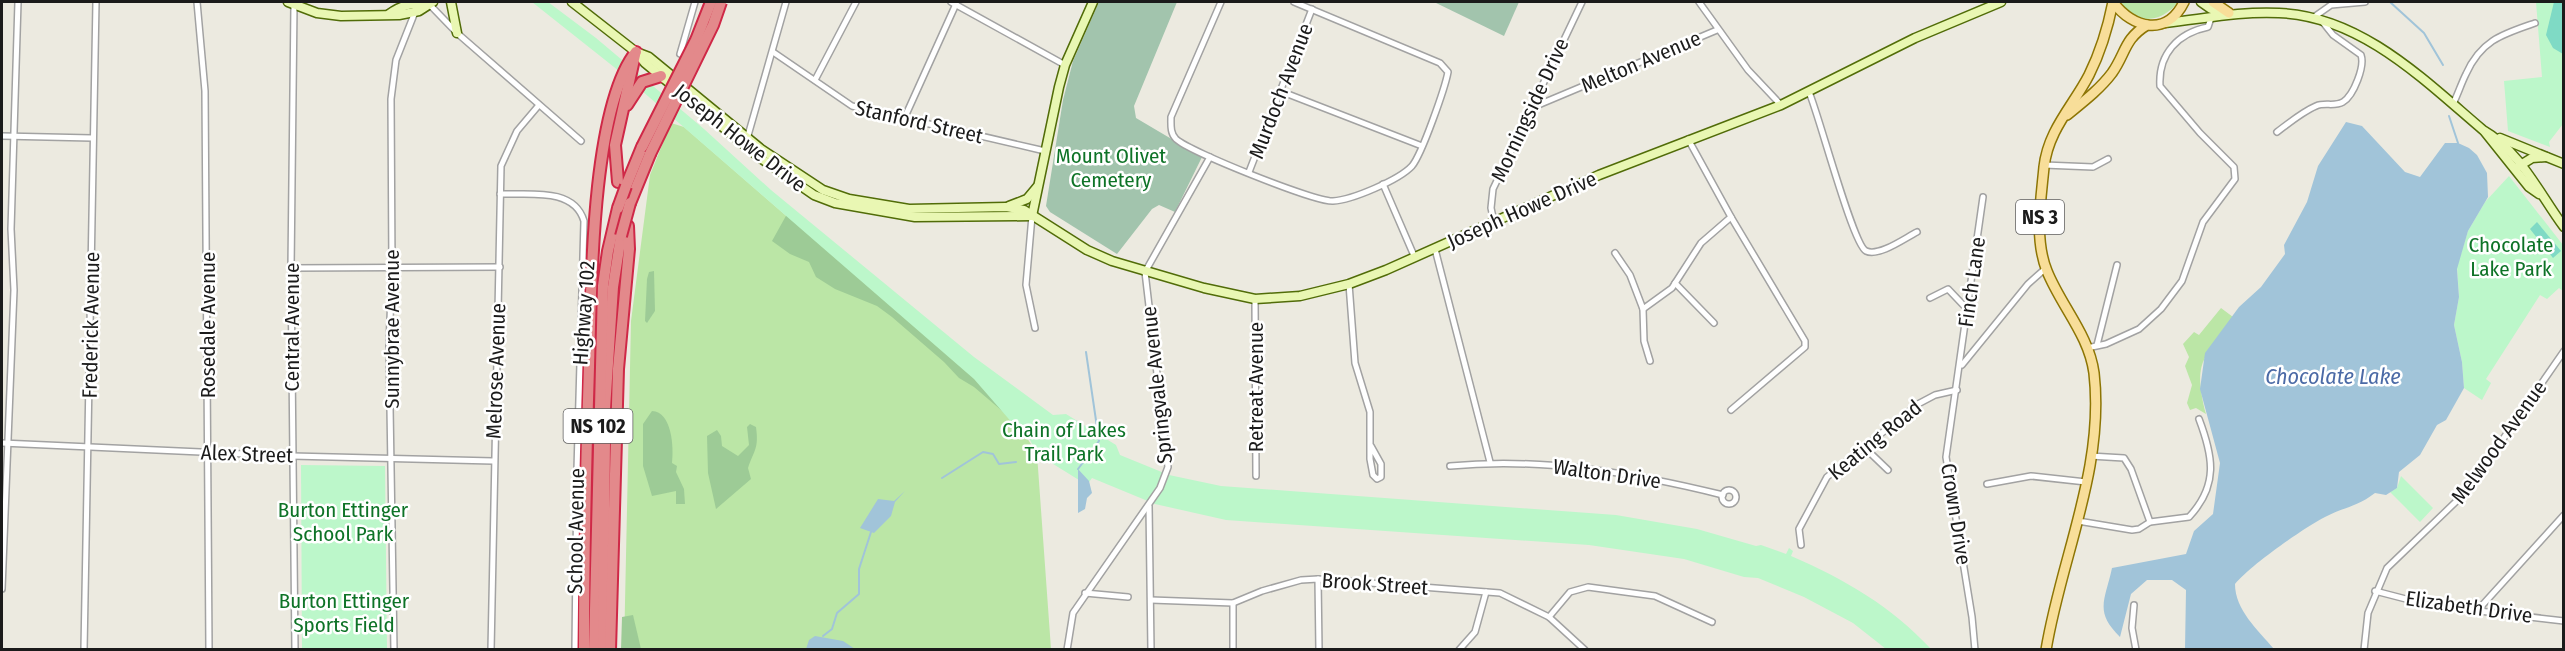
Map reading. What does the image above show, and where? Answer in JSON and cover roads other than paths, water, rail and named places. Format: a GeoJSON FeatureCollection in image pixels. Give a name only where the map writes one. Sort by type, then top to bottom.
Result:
{"type":"FeatureCollection","features":[{"type":"Feature","properties":{"kind":"highway","name":"Highway 102"},"geometry":{"type":"LineString","coordinates":[[603,650],[605,413],[613,287],[621,236],[646,151],[706,20],[711,2]]}},
{"type":"Feature","properties":{"kind":"highway","name":"Highway 102"},"geometry":{"type":"LineString","coordinates":[[594,650],[603,286],[608,251],[622,184],[646,151],[713,25],[721,2]]}},
{"type":"Feature","properties":{"kind":"highway"},"geometry":{"type":"LineString","coordinates":[[622,184],[615,166],[619,125],[636,52]]}},
{"type":"Feature","properties":{"kind":"highway"},"geometry":{"type":"LineString","coordinates":[[585,650],[587,428],[592,282],[599,190],[612,105],[624,66],[636,52]]}},
{"type":"Feature","properties":{"kind":"highway"},"geometry":{"type":"LineString","coordinates":[[619,125],[638,87],[647,79],[661,76]]}},
{"type":"Feature","properties":{"kind":"highway"},"geometry":{"type":"LineString","coordinates":[[610,650],[618,369],[629,249],[628,226]]}},
{"type":"Feature","properties":{"kind":"main road"},"geometry":{"type":"LineString","coordinates":[[451,2],[457,33]]}},
{"type":"Feature","properties":{"kind":"main road","name":"Joseph Howe Drive"},"geometry":{"type":"LineString","coordinates":[[572,2],[636,52],[661,76],[746,142],[823,190],[849,199],[909,209],[1006,207],[1024,210],[1087,249],[1145,272],[1255,299],[1300,296],[1349,284],[1415,258],[1688,139],[1781,105],[1915,38],[2001,2]]}},
{"type":"Feature","properties":{"kind":"main road"},"geometry":{"type":"LineString","coordinates":[[1032,216],[1065,65],[1093,2]]}},
{"type":"Feature","properties":{"kind":"main road"},"geometry":{"type":"LineString","coordinates":[[2113,2],[2128,19],[2148,25],[2229,14],[2280,13],[2317,18],[2375,44],[2453,104],[2483,130],[2518,167]]}},
{"type":"Feature","properties":{"kind":"main road","name":"NS 3"},"geometry":{"type":"LineString","coordinates":[[2046,650],[2058,588],[2078,521],[2086,482],[2095,411],[2094,374],[2087,348],[2046,268],[2040,233],[2044,165],[2050,140],[2089,75],[2099,53],[2113,2]]}},
{"type":"Feature","properties":{"kind":"main road"},"geometry":{"type":"LineString","coordinates":[[2161,23],[2174,16],[2184,2]]}},
{"type":"Feature","properties":{"kind":"main road"},"geometry":{"type":"LineString","coordinates":[[2201,2],[2211,9],[2229,14]]}},
{"type":"Feature","properties":{"kind":"main road"},"geometry":{"type":"LineString","coordinates":[[2213,2],[2229,14]]}},
{"type":"Feature","properties":{"kind":"main road"},"geometry":{"type":"LineString","coordinates":[[291,3],[329,15],[399,15],[415,12],[429,3]]}},
{"type":"Feature","properties":{"kind":"main road"},"geometry":{"type":"LineString","coordinates":[[389,14],[399,7],[429,3]]}},
{"type":"Feature","properties":{"kind":"main road","name":"NS 3"},"geometry":{"type":"LineString","coordinates":[[2059,123],[2103,84],[2116,66],[2128,40],[2148,25]]}},
{"type":"Feature","properties":{"kind":"main road","name":"Joseph Howe Drive"},"geometry":{"type":"LineString","coordinates":[[636,52],[649,57],[797,185],[835,203],[915,217],[1032,216]]}},
{"type":"Feature","properties":{"kind":"main road"},"geometry":{"type":"LineString","coordinates":[[2483,130],[2564,164]]}},
{"type":"Feature","properties":{"kind":"main road"},"geometry":{"type":"LineString","coordinates":[[2496,137],[2518,167],[2529,188],[2540,194],[2564,227]]}},
{"type":"Feature","properties":{"kind":"main road"},"geometry":{"type":"LineString","coordinates":[[2518,167],[2532,158],[2546,157]]}},
{"type":"Feature","properties":{"kind":"main road"},"geometry":{"type":"LineString","coordinates":[[1006,207],[1027,199],[1039,185]]}},
{"type":"Feature","properties":{"kind":"street"},"geometry":{"type":"LineString","coordinates":[[2,589],[4,444],[14,290],[11,229],[18,2]]}},
{"type":"Feature","properties":{"kind":"street","name":"Frederick Avenue"},"geometry":{"type":"LineString","coordinates":[[84,650],[96,2]]}},
{"type":"Feature","properties":{"kind":"street","name":"Rosedale Avenue"},"geometry":{"type":"LineString","coordinates":[[197,2],[205,91],[209,650]]}},
{"type":"Feature","properties":{"kind":"street"},"geometry":{"type":"LineString","coordinates":[[680,54],[695,2]]}},
{"type":"Feature","properties":{"kind":"street"},"geometry":{"type":"LineString","coordinates":[[746,142],[786,2]]}},
{"type":"Feature","properties":{"kind":"street"},"geometry":{"type":"LineString","coordinates":[[815,80],[856,2]]}},
{"type":"Feature","properties":{"kind":"street"},"geometry":{"type":"LineString","coordinates":[[1221,2],[1172,117],[1171,130],[1176,139],[1210,157],[1328,201],[1337,201],[1403,174],[1413,164],[1422,146],[1448,72],[1440,63],[1294,2]]}},
{"type":"Feature","properties":{"kind":"street","name":"Morningside Drive"},"geometry":{"type":"LineString","coordinates":[[1494,222],[1491,208],[1493,189],[1582,2]]}},
{"type":"Feature","properties":{"kind":"street"},"geometry":{"type":"LineString","coordinates":[[1699,2],[1748,70],[1781,105]]}},
{"type":"Feature","properties":{"kind":"street"},"geometry":{"type":"LineString","coordinates":[[2277,132],[2314,106],[2335,105],[2347,99],[2362,66],[2361,55],[2333,35],[2317,18],[2331,5],[2365,2]]}},
{"type":"Feature","properties":{"kind":"street","name":"Central Avenue"},"geometry":{"type":"LineString","coordinates":[[291,3],[292,456],[295,650]]}},
{"type":"Feature","properties":{"kind":"street"},"geometry":{"type":"LineString","coordinates":[[429,3],[457,33],[581,141]]}},
{"type":"Feature","properties":{"kind":"street"},"geometry":{"type":"LineString","coordinates":[[903,118],[953,3],[1065,65]]}},
{"type":"Feature","properties":{"kind":"street","name":"Murdoch Avenue"},"geometry":{"type":"LineString","coordinates":[[1249,172],[1312,9]]}},
{"type":"Feature","properties":{"kind":"street","name":"Sunnybrae Avenue"},"geometry":{"type":"LineString","coordinates":[[394,650],[389,346],[392,268],[392,78],[396,60],[415,12]]}},
{"type":"Feature","properties":{"kind":"street"},"geometry":{"type":"LineString","coordinates":[[2087,348],[2139,329],[2161,309],[2182,281],[2203,222],[2235,179],[2234,167],[2200,133],[2160,86],[2162,64],[2172,46],[2191,30],[2208,27],[2211,18]]}},
{"type":"Feature","properties":{"kind":"street"},"geometry":{"type":"LineString","coordinates":[[2453,104],[2473,61],[2485,45],[2492,39],[2535,23]]}},
{"type":"Feature","properties":{"kind":"street","name":"Melton Avenue"},"geometry":{"type":"LineString","coordinates":[[1531,108],[1717,30]]}},
{"type":"Feature","properties":{"kind":"street","name":"Stanford Street"},"geometry":{"type":"LineString","coordinates":[[773,52],[815,80],[845,104],[1046,151]]}},
{"type":"Feature","properties":{"kind":"street"},"geometry":{"type":"LineString","coordinates":[[1280,92],[1422,146]]}},
{"type":"Feature","properties":{"kind":"street"},"geometry":{"type":"LineString","coordinates":[[1809,92],[1850,224],[1861,247],[1865,251],[1876,252],[1917,232]]}},
{"type":"Feature","properties":{"kind":"street","name":"Melrose Avenue"},"geometry":{"type":"LineString","coordinates":[[491,650],[493,461],[501,166],[508,147],[539,105]]}},
{"type":"Feature","properties":{"kind":"street"},"geometry":{"type":"LineString","coordinates":[[2,136],[92,138]]}},
{"type":"Feature","properties":{"kind":"street"},"geometry":{"type":"LineString","coordinates":[[1688,139],[1731,217],[1805,340],[1805,347],[1731,410]]}},
{"type":"Feature","properties":{"kind":"street"},"geometry":{"type":"LineString","coordinates":[[1145,272],[1210,157]]}},
{"type":"Feature","properties":{"kind":"street"},"geometry":{"type":"LineString","coordinates":[[2044,165],[2093,167],[2108,159]]}},
{"type":"Feature","properties":{"kind":"street"},"geometry":{"type":"LineString","coordinates":[[1383,184],[1415,258]]}},
{"type":"Feature","properties":{"kind":"street","name":"School Avenue"},"geometry":{"type":"LineString","coordinates":[[500,194],[565,198],[578,207],[584,221],[577,470],[576,650]]}},
{"type":"Feature","properties":{"kind":"street","name":"Finch Lane"},"geometry":{"type":"LineString","coordinates":[[1961,366],[1983,197]]}},
{"type":"Feature","properties":{"kind":"street"},"geometry":{"type":"LineString","coordinates":[[1032,216],[1026,285],[1035,328]]}},
{"type":"Feature","properties":{"kind":"street"},"geometry":{"type":"LineString","coordinates":[[1643,309],[1653,304],[1675,283],[1701,243],[1731,217]]}},
{"type":"Feature","properties":{"kind":"street"},"geometry":{"type":"LineString","coordinates":[[1435,249],[1490,462]]}},
{"type":"Feature","properties":{"kind":"street"},"geometry":{"type":"LineString","coordinates":[[1615,253],[1630,275],[1643,309],[1644,341],[1650,362]]}},
{"type":"Feature","properties":{"kind":"street"},"geometry":{"type":"LineString","coordinates":[[2097,345],[2117,266]]}},
{"type":"Feature","properties":{"kind":"street"},"geometry":{"type":"LineString","coordinates":[[291,268],[500,267]]}},
{"type":"Feature","properties":{"kind":"street","name":"Crown Drive"},"geometry":{"type":"LineString","coordinates":[[1975,650],[1972,617],[1946,457],[1961,366],[2028,284],[2046,268]]}},
{"type":"Feature","properties":{"kind":"street","name":"Springvale Avenue"},"geometry":{"type":"LineString","coordinates":[[1067,650],[1073,613],[1164,481],[1168,456],[1145,272]]}},
{"type":"Feature","properties":{"kind":"street"},"geometry":{"type":"LineString","coordinates":[[1675,283],[1714,323]]}},
{"type":"Feature","properties":{"kind":"street"},"geometry":{"type":"LineString","coordinates":[[1349,284],[1355,363],[1370,412],[1371,469],[1377,478],[1382,477],[1383,470],[1371,446]]}},
{"type":"Feature","properties":{"kind":"street"},"geometry":{"type":"LineString","coordinates":[[1930,298],[1948,289],[1968,310]]}},
{"type":"Feature","properties":{"kind":"street","name":"Retreat Avenue"},"geometry":{"type":"LineString","coordinates":[[1255,299],[1256,476]]}},
{"type":"Feature","properties":{"kind":"street","name":"Melwood Avenue"},"geometry":{"type":"LineString","coordinates":[[2364,648],[2368,613],[2375,591],[2388,568],[2467,491],[2564,351]]}},
{"type":"Feature","properties":{"kind":"street","name":"Keating Road"},"geometry":{"type":"LineString","coordinates":[[1801,545],[1799,529],[1822,483],[1927,398],[1957,390]]}},
{"type":"Feature","properties":{"kind":"street"},"geometry":{"type":"LineString","coordinates":[[2078,521],[2132,530],[2139,529],[2150,522],[2189,517],[2204,499],[2213,464],[2199,419]]}},
{"type":"Feature","properties":{"kind":"street","name":"Alex Street"},"geometry":{"type":"LineString","coordinates":[[4,444],[292,456],[493,461]]}},
{"type":"Feature","properties":{"kind":"street"},"geometry":{"type":"LineString","coordinates":[[1864,447],[1888,470]]}},
{"type":"Feature","properties":{"kind":"street"},"geometry":{"type":"LineString","coordinates":[[2090,456],[2124,458],[2131,469],[2150,522]]}},
{"type":"Feature","properties":{"kind":"street","name":"Walton Drive"},"geometry":{"type":"LineString","coordinates":[[1450,466],[1490,462],[1622,472],[1723,495]]}},
{"type":"Feature","properties":{"kind":"street"},"geometry":{"type":"LineString","coordinates":[[1987,484],[2031,476],[2086,482]]}},
{"type":"Feature","properties":{"kind":"street"},"geometry":{"type":"LineString","coordinates":[[1149,504],[1151,650]]}},
{"type":"Feature","properties":{"kind":"street"},"geometry":{"type":"LineString","coordinates":[[2477,611],[2564,515]]}},
{"type":"Feature","properties":{"kind":"street"},"geometry":{"type":"LineString","coordinates":[[1318,579],[1319,650]]}},
{"type":"Feature","properties":{"kind":"street","name":"Brook Street"},"geometry":{"type":"LineString","coordinates":[[1151,600],[1233,603],[1262,591],[1301,580],[1318,579],[1500,593],[1549,617],[1585,650]]}},
{"type":"Feature","properties":{"kind":"street"},"geometry":{"type":"LineString","coordinates":[[1549,617],[1570,592],[1588,587],[1655,596],[1712,621]]}},
{"type":"Feature","properties":{"kind":"street","name":"Elizabeth Drive"},"geometry":{"type":"LineString","coordinates":[[2375,591],[2429,606],[2564,621]]}},
{"type":"Feature","properties":{"kind":"street"},"geometry":{"type":"LineString","coordinates":[[1459,650],[1475,632],[1486,592]]}},
{"type":"Feature","properties":{"kind":"street"},"geometry":{"type":"LineString","coordinates":[[1085,593],[1128,597]]}},
{"type":"Feature","properties":{"kind":"street"},"geometry":{"type":"LineString","coordinates":[[1233,603],[1233,650]]}},
{"type":"Feature","properties":{"kind":"street"},"geometry":{"type":"LineString","coordinates":[[2134,605],[2132,628],[2136,650]]}},
{"type":"Feature","properties":{"kind":"water","name":"Chocolate Lake"},"geometry":{"type":"Polygon","coordinates":[[[2346,122],[2362,126],[2405,172],[2420,177],[2445,143],[2458,143],[2477,155],[2487,173],[2488,197],[2468,231],[2457,269],[2459,297],[2454,325],[2462,362],[2464,388],[2446,420],[2437,425],[2420,455],[2399,472],[2397,488],[2386,495],[2375,493],[2315,523],[2264,558],[2235,584],[2243,611],[2274,649],[2185,649],[2186,590],[2172,580],[2147,580],[2131,594],[2120,637],[2112,628],[2104,612],[2112,568],[2186,554],[2194,531],[2213,514],[2220,463],[2200,389],[2205,353],[2239,307],[2261,287],[2285,254],[2284,245],[2307,202],[2318,166],[2346,122]]]}},
{"type":"Feature","properties":{"kind":"water"},"geometry":{"type":"Polygon","coordinates":[[[1078,469],[1089,481],[1092,493],[1087,498],[1085,509],[1078,513],[1078,469]]]}},
{"type":"Feature","properties":{"kind":"water"},"geometry":{"type":"Polygon","coordinates":[[[905,491],[895,502],[891,516],[874,533],[860,528],[878,499],[894,501],[905,491]]]}},
{"type":"Feature","properties":{"kind":"water"},"geometry":{"type":"Polygon","coordinates":[[[815,636],[843,641],[855,649],[806,649],[809,640],[815,636]]]}},
{"type":"Feature","properties":{"kind":"waterway"},"geometry":{"type":"LineString","coordinates":[[2390,2],[2424,33],[2443,65]]}},
{"type":"Feature","properties":{"kind":"waterway"},"geometry":{"type":"LineString","coordinates":[[2449,116],[2458,143]]}},
{"type":"Feature","properties":{"kind":"waterway"},"geometry":{"type":"LineString","coordinates":[[1078,469],[1099,441],[1086,352]]}},
{"type":"Feature","properties":{"kind":"waterway"},"geometry":{"type":"LineString","coordinates":[[942,478],[983,452],[993,454],[999,464],[1016,462]]}},
{"type":"Feature","properties":{"kind":"waterway"},"geometry":{"type":"LineString","coordinates":[[823,636],[832,629],[837,613],[859,594],[859,569],[871,532]]}},
{"type":"Feature","properties":{"kind":"park label","name":"Mount Olivet Cemetery"},"geometry":{"type":"Point","coordinates":[1111,168]}},
{"type":"Feature","properties":{"kind":"park label","name":"Chocolate Lake Park"},"geometry":{"type":"Point","coordinates":[2511,257]}},
{"type":"Feature","properties":{"kind":"park label","name":"Chain of Lakes Trail Park"},"geometry":{"type":"Point","coordinates":[1064,442]}},
{"type":"Feature","properties":{"kind":"park label","name":"Burton Ettinger School Park"},"geometry":{"type":"Point","coordinates":[343,522]}},
{"type":"Feature","properties":{"kind":"park label","name":"Burton Ettinger Sports Field"},"geometry":{"type":"Point","coordinates":[344,613]}}]}
